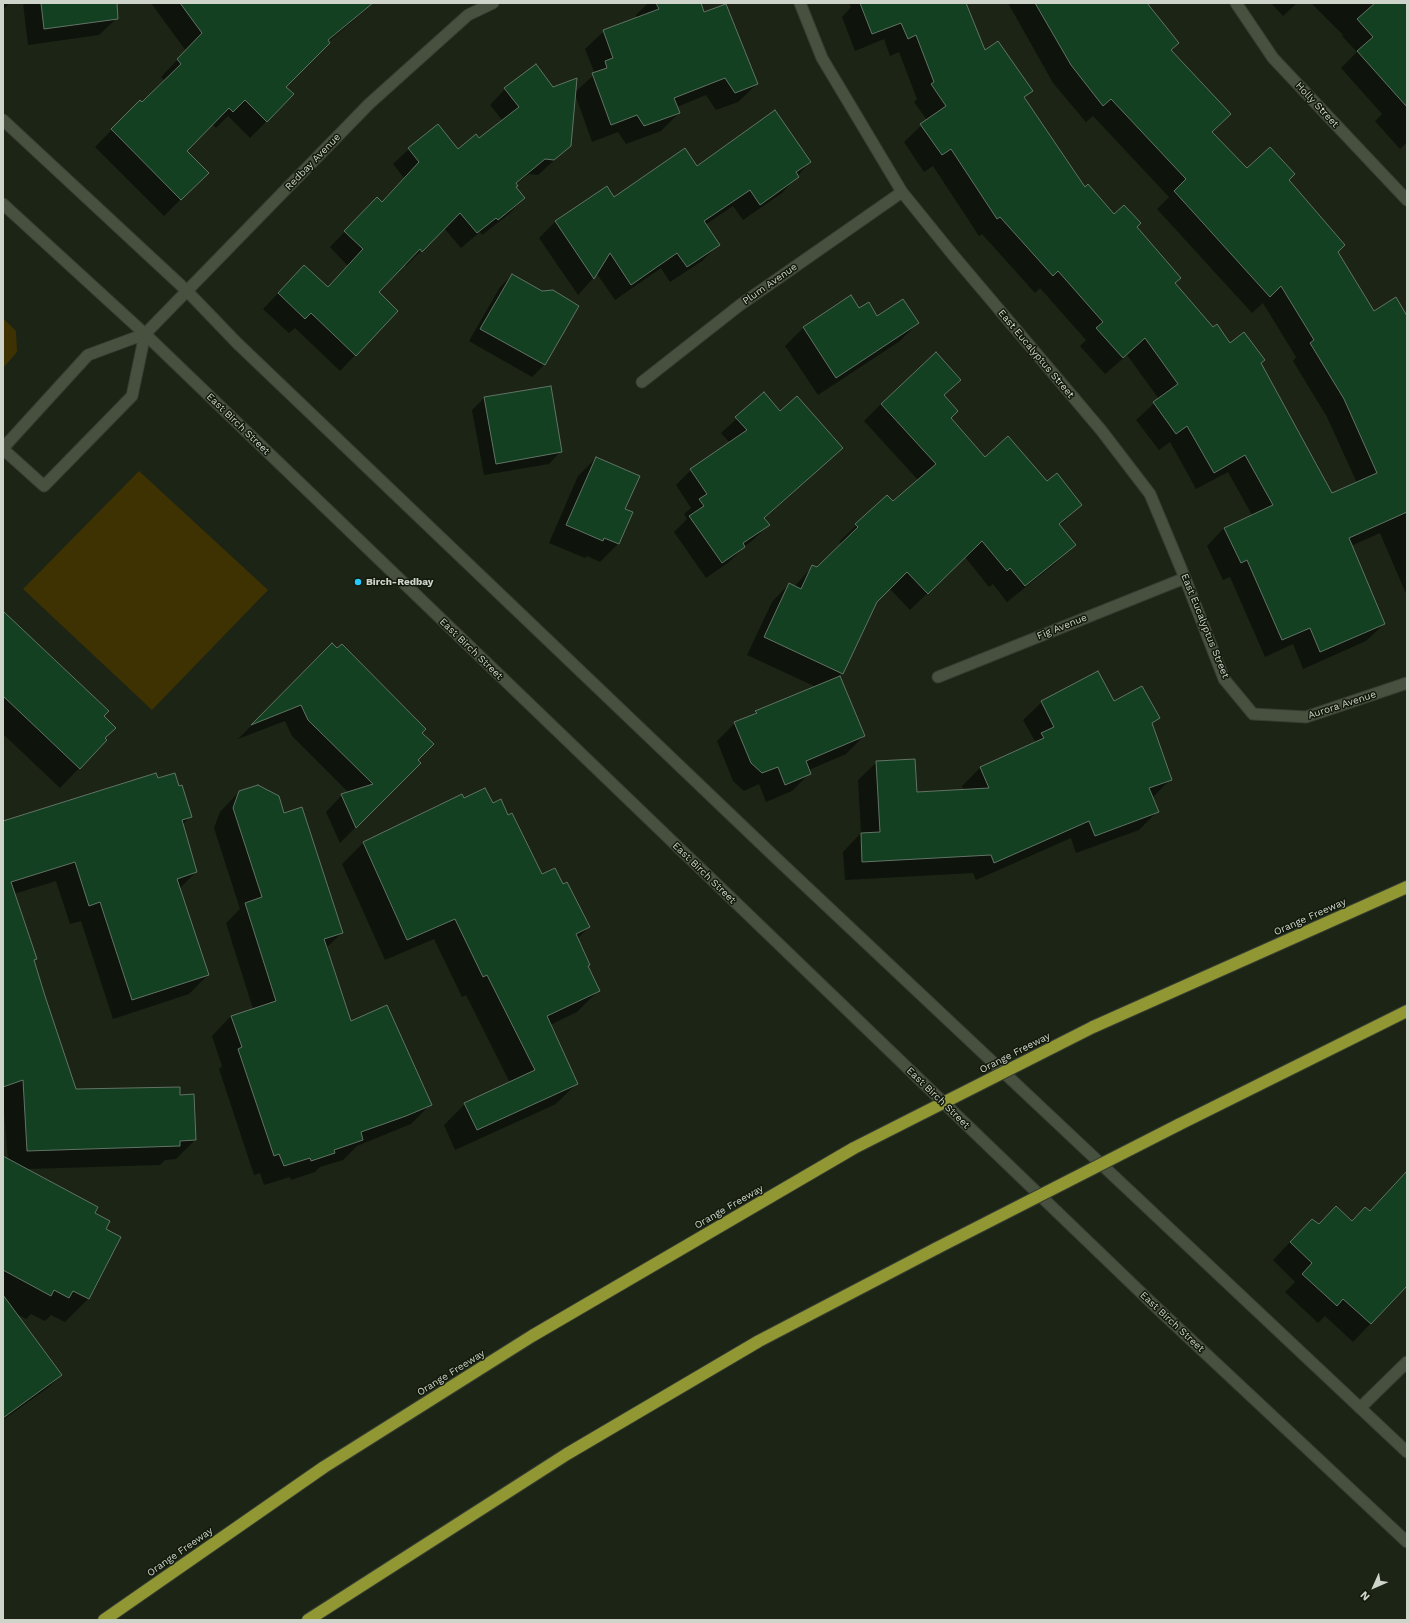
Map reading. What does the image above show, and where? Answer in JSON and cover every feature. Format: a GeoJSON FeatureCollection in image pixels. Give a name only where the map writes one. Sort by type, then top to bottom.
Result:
{"type":"FeatureCollection","features":[{"type":"Feature","properties":{"kind":"highway","name":"Orange Freeway"},"geometry":{"type":"LineString","coordinates":[[104,1620],[324,1466],[532,1336],[854,1148],[1093,1027],[1407,887]]}},
{"type":"Feature","properties":{"kind":"highway"},"geometry":{"type":"LineString","coordinates":[[308,1620],[567,1454],[759,1341],[937,1248],[1407,1010]]}},
{"type":"Feature","properties":{"kind":"street","name":"Redbay Avenue"},"geometry":{"type":"LineString","coordinates":[[144,334],[369,104],[468,15],[493,3]]}},
{"type":"Feature","properties":{"kind":"street","name":"East Eucalyptus Street"},"geometry":{"type":"LineString","coordinates":[[800,3],[822,58],[902,192],[953,255],[1101,430],[1150,494],[1186,578],[1224,679],[1253,714]]}},
{"type":"Feature","properties":{"kind":"street","name":"Holly Street"},"geometry":{"type":"LineString","coordinates":[[1236,3],[1273,58],[1407,200]]}},
{"type":"Feature","properties":{"kind":"street"},"geometry":{"type":"LineString","coordinates":[[3,120],[187,291],[237,343],[776,859],[1407,1452]]}},
{"type":"Feature","properties":{"kind":"street","name":"Plum Avenue"},"geometry":{"type":"LineString","coordinates":[[642,382],[740,305],[902,192]]}},
{"type":"Feature","properties":{"kind":"street","name":"East Birch Street"},"geometry":{"type":"LineString","coordinates":[[3,204],[144,334],[1158,1309],[1407,1542]]}},
{"type":"Feature","properties":{"kind":"street"},"geometry":{"type":"LineString","coordinates":[[144,334],[132,396],[44,486],[3,448],[88,355],[144,334]]}},
{"type":"Feature","properties":{"kind":"street","name":"Fig Avenue"},"geometry":{"type":"LineString","coordinates":[[938,677],[1186,578]]}},
{"type":"Feature","properties":{"kind":"street","name":"Aurora Avenue"},"geometry":{"type":"LineString","coordinates":[[1253,714],[1306,718],[1407,683]]}},
{"type":"Feature","properties":{"kind":"street"},"geometry":{"type":"LineString","coordinates":[[1360,1408],[1407,1362]]}},
{"type":"Feature","properties":{"kind":"shaded area"},"geometry":{"type":"Polygon","coordinates":[[[3,318],[16,331],[17,352],[3,368],[3,318]]]}},
{"type":"Feature","properties":{"kind":"shaded area"},"geometry":{"type":"Polygon","coordinates":[[[139,471],[268,590],[152,710],[23,589],[139,471]]]}},
{"type":"Feature","properties":{"kind":"building"},"geometry":{"type":"Polygon","coordinates":[[[41,3],[117,3],[118,19],[44,29],[41,3]]]}},
{"type":"Feature","properties":{"kind":"building"},"geometry":{"type":"Polygon","coordinates":[[[180,3],[373,3],[328,40],[330,43],[286,87],[294,94],[267,122],[245,100],[233,112],[229,108],[187,151],[209,173],[181,200],[111,129],[140,100],[142,102],[181,64],[177,59],[202,33],[180,3]]]}},
{"type":"Feature","properties":{"kind":"building"},"geometry":{"type":"Polygon","coordinates":[[[656,3],[701,3],[704,12],[726,4],[758,84],[735,93],[725,78],[674,98],[680,113],[644,126],[637,115],[611,125],[592,73],[607,68],[605,61],[613,58],[603,30],[659,9],[656,3]]]}},
{"type":"Feature","properties":{"kind":"building"},"geometry":{"type":"Polygon","coordinates":[[[860,3],[966,3],[985,50],[998,41],[1033,91],[1024,97],[1085,187],[1088,184],[1114,214],[1124,205],[1141,223],[1137,227],[1181,278],[1175,283],[1213,327],[1217,324],[1230,343],[1244,332],[1265,360],[1261,363],[1332,493],[1377,473],[1344,399],[1310,343],[1314,340],[1281,286],[1270,297],[1174,191],[1186,179],[1111,99],[1103,106],[1071,65],[1035,3],[1147,3],[1179,43],[1171,50],[1231,114],[1212,132],[1247,168],[1270,147],[1295,174],[1289,180],[1345,245],[1338,252],[1374,311],[1396,297],[1407,316],[1407,512],[1349,538],[1385,624],[1320,652],[1310,628],[1282,640],[1247,560],[1241,563],[1224,528],[1273,505],[1245,455],[1214,473],[1187,426],[1176,434],[1153,402],[1178,384],[1145,338],[1123,358],[1096,328],[1103,322],[1058,271],[1053,276],[1000,217],[997,219],[951,149],[942,155],[920,124],[946,106],[931,84],[934,82],[916,35],[908,39],[901,23],[872,34],[860,3]]]}},
{"type":"Feature","properties":{"kind":"building"},"geometry":{"type":"Polygon","coordinates":[[[1375,3],[1407,3],[1407,107],[1357,51],[1373,37],[1357,19],[1375,3]]]}},
{"type":"Feature","properties":{"kind":"building"},"geometry":{"type":"Polygon","coordinates":[[[536,64],[553,87],[577,78],[571,146],[554,160],[545,159],[516,183],[518,186],[516,187],[525,198],[498,220],[496,218],[477,233],[460,213],[422,252],[420,249],[379,292],[398,311],[356,356],[311,313],[305,319],[278,293],[304,265],[328,287],[363,249],[344,231],[377,197],[382,202],[419,162],[408,148],[438,124],[458,149],[476,134],[479,138],[519,107],[504,88],[536,64]]]}},
{"type":"Feature","properties":{"kind":"building"},"geometry":{"type":"Polygon","coordinates":[[[775,110],[811,162],[796,172],[799,177],[760,205],[750,190],[704,221],[720,245],[687,267],[677,253],[631,285],[610,253],[594,279],[555,221],[607,186],[614,197],[685,148],[697,166],[775,110]]]}},
{"type":"Feature","properties":{"kind":"building"},"geometry":{"type":"Polygon","coordinates":[[[512,274],[542,291],[553,290],[579,306],[545,365],[480,329],[512,274]]]}},
{"type":"Feature","properties":{"kind":"building"},"geometry":{"type":"Polygon","coordinates":[[[851,295],[859,308],[869,302],[877,316],[903,299],[919,323],[836,378],[803,327],[851,295]]]}},
{"type":"Feature","properties":{"kind":"building"},"geometry":{"type":"Polygon","coordinates":[[[936,352],[961,380],[944,395],[958,411],[951,418],[985,457],[1008,436],[1047,481],[1057,473],[1082,505],[1059,524],[1076,545],[1025,586],[1010,568],[1007,571],[982,541],[928,594],[907,572],[877,602],[843,674],[764,637],[789,583],[801,589],[812,565],[817,567],[858,527],[855,524],[887,495],[893,501],[936,464],[881,404],[936,352]]]}},
{"type":"Feature","properties":{"kind":"building"},"geometry":{"type":"Polygon","coordinates":[[[551,386],[562,452],[496,464],[484,397],[551,386]]]}},
{"type":"Feature","properties":{"kind":"building"},"geometry":{"type":"Polygon","coordinates":[[[764,392],[780,411],[797,396],[843,448],[764,518],[770,525],[743,543],[745,547],[722,563],[689,516],[704,506],[699,499],[707,494],[690,469],[747,430],[735,417],[764,392]]]}},
{"type":"Feature","properties":{"kind":"building"},"geometry":{"type":"Polygon","coordinates":[[[596,457],[640,476],[625,509],[633,512],[619,544],[604,538],[603,541],[566,525],[596,457]]]}},
{"type":"Feature","properties":{"kind":"building"},"geometry":{"type":"Polygon","coordinates":[[[3,611],[109,711],[104,716],[116,728],[105,738],[107,740],[80,769],[3,696],[3,611]]]}},
{"type":"Feature","properties":{"kind":"building"},"geometry":{"type":"Polygon","coordinates":[[[332,643],[337,648],[342,644],[426,729],[422,733],[434,744],[418,760],[421,763],[356,828],[341,794],[373,784],[308,720],[301,705],[251,725],[332,643]]]}},
{"type":"Feature","properties":{"kind":"building"},"geometry":{"type":"Polygon","coordinates":[[[1098,671],[1114,701],[1142,686],[1160,718],[1152,723],[1172,780],[1149,788],[1159,812],[1095,836],[1089,821],[994,863],[991,855],[862,862],[861,833],[880,832],[876,761],[915,759],[917,792],[989,788],[980,767],[1044,738],[1041,733],[1054,727],[1041,701],[1098,671]]]}},
{"type":"Feature","properties":{"kind":"building"},"geometry":{"type":"Polygon","coordinates":[[[840,676],[865,736],[806,761],[811,774],[785,785],[778,767],[762,773],[751,763],[734,722],[757,713],[755,711],[840,676]]]}},
{"type":"Feature","properties":{"kind":"building"},"geometry":{"type":"Polygon","coordinates":[[[156,773],[158,778],[175,773],[179,786],[182,785],[192,817],[182,820],[197,872],[177,879],[209,975],[132,1000],[100,902],[89,906],[75,862],[11,882],[37,959],[34,960],[76,1089],[180,1087],[180,1095],[194,1094],[196,1140],[180,1141],[180,1146],[27,1151],[23,1080],[3,1087],[3,821],[156,773]]]}},
{"type":"Feature","properties":{"kind":"building"},"geometry":{"type":"Polygon","coordinates":[[[258,785],[279,796],[284,813],[302,807],[343,933],[324,939],[351,1021],[387,1005],[432,1105],[361,1132],[363,1140],[334,1150],[335,1153],[311,1161],[310,1158],[284,1166],[279,1154],[274,1156],[238,1049],[242,1047],[231,1016],[276,1001],[245,903],[262,897],[233,808],[239,791],[258,785]]]}},
{"type":"Feature","properties":{"kind":"building"},"geometry":{"type":"Polygon","coordinates":[[[485,788],[493,803],[501,799],[508,815],[512,813],[542,874],[555,868],[563,884],[567,882],[590,927],[576,934],[590,965],[588,966],[600,991],[547,1016],[578,1084],[477,1130],[464,1103],[535,1070],[487,975],[483,977],[455,919],[407,940],[363,842],[462,794],[464,798],[485,788]]]}},
{"type":"Feature","properties":{"kind":"building"},"geometry":{"type":"Polygon","coordinates":[[[3,1156],[98,1207],[95,1213],[110,1221],[106,1229],[121,1237],[89,1299],[73,1291],[69,1298],[54,1290],[51,1296],[3,1270],[3,1156]]]}},
{"type":"Feature","properties":{"kind":"building"},"geometry":{"type":"Polygon","coordinates":[[[1407,1171],[1407,1286],[1371,1324],[1343,1299],[1337,1306],[1302,1274],[1312,1263],[1290,1242],[1312,1219],[1319,1224],[1336,1206],[1352,1221],[1365,1207],[1370,1211],[1407,1171]]]}},
{"type":"Feature","properties":{"kind":"building"},"geometry":{"type":"Polygon","coordinates":[[[3,1295],[62,1375],[3,1418],[3,1295]]]}},
{"type":"Feature","properties":{"kind":"place","name":"Birch-Redbay"},"geometry":{"type":"Point","coordinates":[358,582]}}]}
